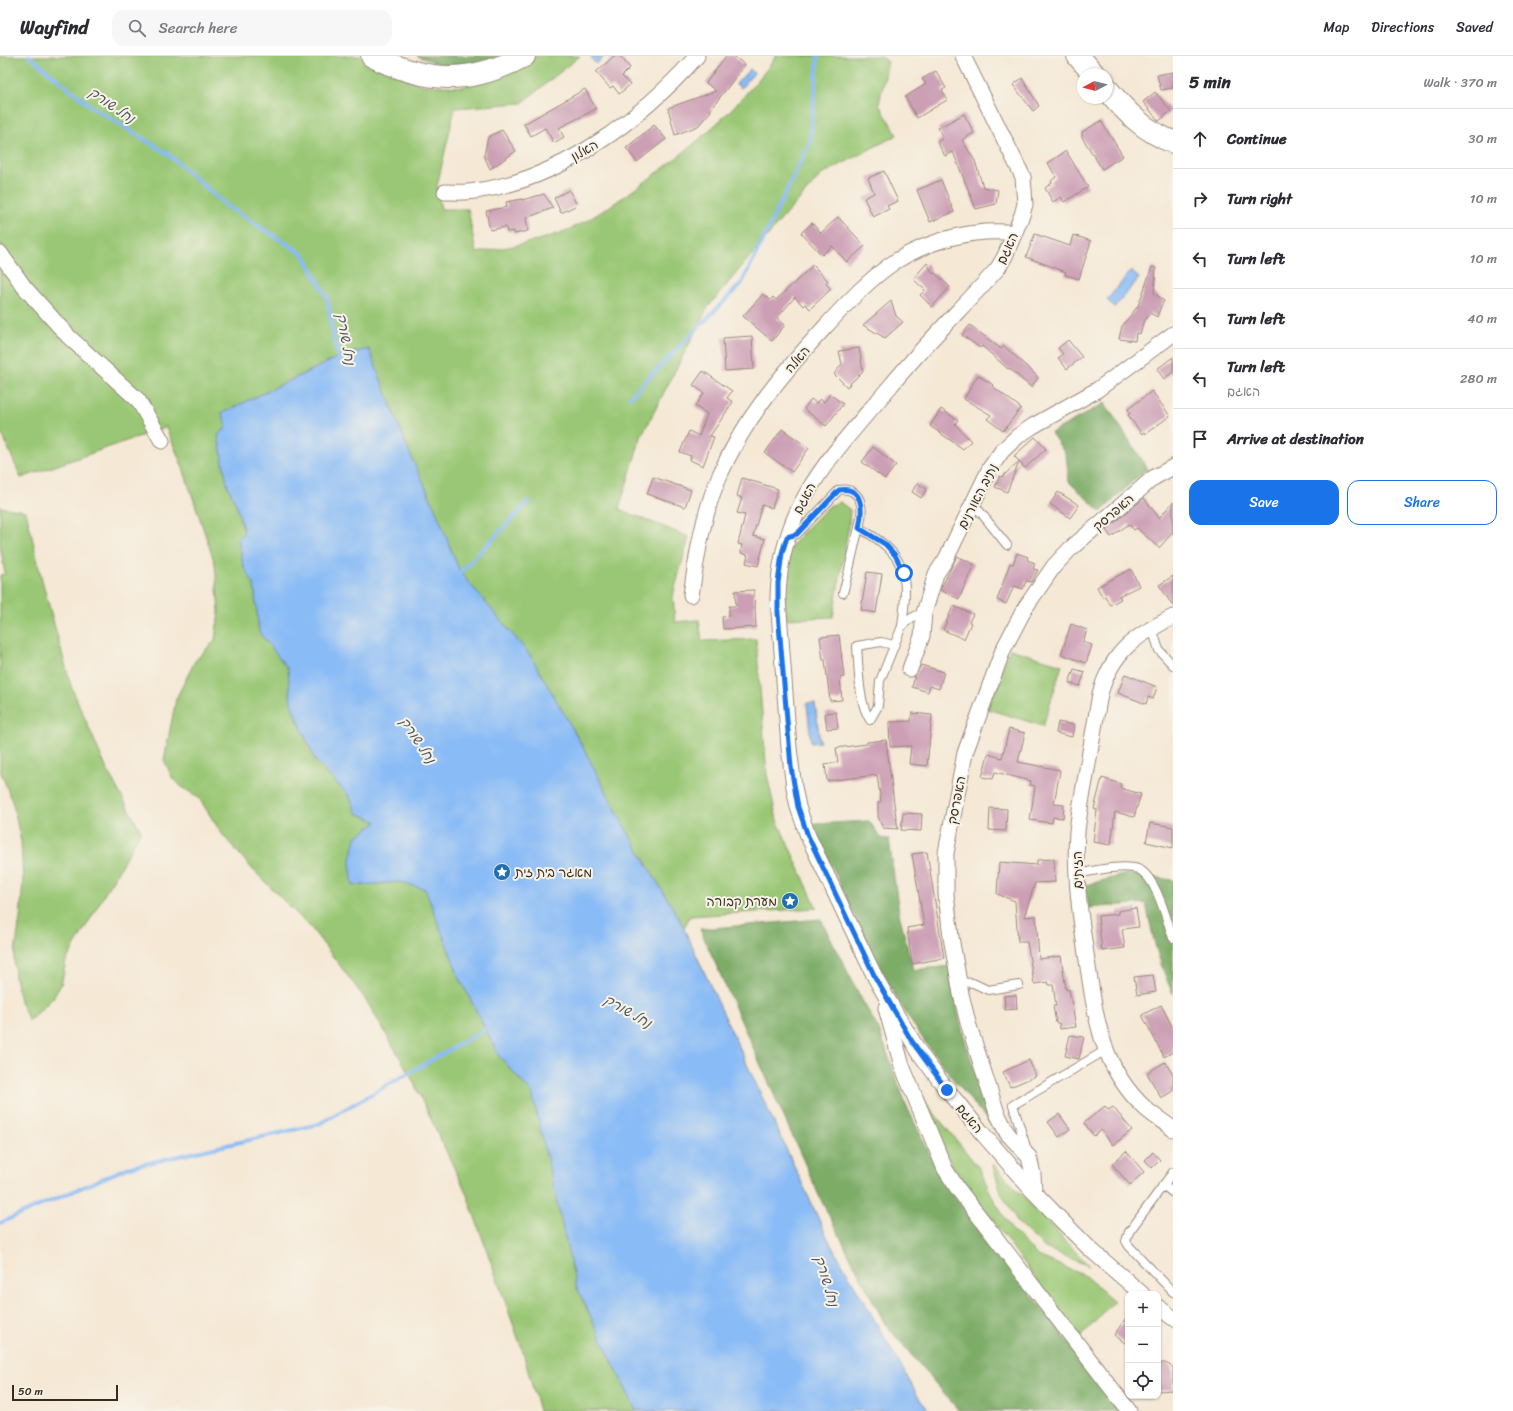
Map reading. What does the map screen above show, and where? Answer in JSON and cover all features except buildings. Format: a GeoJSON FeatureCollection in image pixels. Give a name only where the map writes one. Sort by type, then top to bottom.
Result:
{"type":"FeatureCollection","features":[{"type":"Feature","properties":{"kind":"main road"},"geometry":{"type":"LineString","coordinates":[[372,56],[393,67],[417,74],[441,77],[465,76],[489,71],[524,56]]}},
{"type":"Feature","properties":{"kind":"main road"},"geometry":{"type":"LineString","coordinates":[[1078,56],[1089,68]]}},
{"type":"Feature","properties":{"kind":"main road"},"geometry":{"type":"LineString","coordinates":[[1113,96],[1141,125],[1173,142]]}},
{"type":"Feature","properties":{"kind":"street","name":"האלון"},"geometry":{"type":"LineString","coordinates":[[445,192],[475,191],[507,185],[576,156],[611,134],[645,108],[677,78],[697,56]]}},
{"type":"Feature","properties":{"kind":"street","name":"האגם"},"geometry":{"type":"LineString","coordinates":[[963,56],[1023,177],[1025,204],[1015,233],[998,268],[929,342],[832,455],[808,488],[797,510],[787,537],[780,568],[778,598],[789,748],[796,797],[808,836],[884,994],[911,1040],[933,1072],[983,1134],[1034,1192],[1090,1249],[1139,1291]]}},
{"type":"Feature","properties":{"kind":"street","name":"האלה"},"geometry":{"type":"LineString","coordinates":[[691,595],[705,518],[718,478],[728,456],[755,410],[812,341],[871,281],[888,267],[911,253],[942,240],[966,234],[988,231],[1015,233]]}},
{"type":"Feature","properties":{"kind":"street"},"geometry":{"type":"LineString","coordinates":[[0,253],[25,288],[69,337],[138,400],[162,442]]}},
{"type":"Feature","properties":{"kind":"street","name":"נתיב האורנים"},"geometry":{"type":"LineString","coordinates":[[910,669],[922,636],[924,613],[936,574],[946,559],[990,468],[1002,451],[1018,436],[1097,390],[1173,334]]}},
{"type":"Feature","properties":{"kind":"street","name":"האפרסק"},"geometry":{"type":"LineString","coordinates":[[1029,1157],[1007,1133],[996,1113],[968,1024],[951,937],[946,894],[946,853],[965,753],[1003,650],[1025,608],[1054,566],[1070,550],[1142,487],[1153,478],[1173,467]]}},
{"type":"Feature","properties":{"kind":"street","name":"הזיתים"},"geometry":{"type":"LineString","coordinates":[[1173,617],[1135,639],[1120,653],[1102,686],[1078,820],[1076,874],[1093,1002],[1099,1032],[1115,1070],[1129,1091],[1147,1110],[1173,1128]]}},
{"type":"Feature","properties":{"kind":"street"},"geometry":{"type":"LineString","coordinates":[[884,994],[884,1002],[902,1066],[945,1169],[958,1189],[1129,1411]]}},
{"type":"Feature","properties":{"kind":"street"},"geometry":{"type":"LineString","coordinates":[[1029,1157],[1033,1174],[1034,1192]]}},
{"type":"Feature","properties":{"kind":"street"},"geometry":{"type":"LineString","coordinates":[[1161,1309],[1173,1318]]}},
{"type":"Feature","properties":{"kind":"lane"},"geometry":{"type":"LineString","coordinates":[[787,537],[797,534],[839,490],[847,488],[854,492],[862,505],[859,528],[843,593]]}},
{"type":"Feature","properties":{"kind":"lane"},"geometry":{"type":"LineString","coordinates":[[973,503],[1007,545]]}},
{"type":"Feature","properties":{"kind":"lane"},"geometry":{"type":"LineString","coordinates":[[859,528],[885,544],[895,555],[904,573],[906,600],[902,626],[880,681],[878,706],[870,720],[866,714],[862,702],[857,646],[881,642],[894,645]]}},
{"type":"Feature","properties":{"kind":"lane"},"geometry":{"type":"LineString","coordinates":[[902,626],[907,620],[915,615],[924,613]]}},
{"type":"Feature","properties":{"kind":"lane"},"geometry":{"type":"LineString","coordinates":[[1152,628],[1159,650],[1173,665]]}},
{"type":"Feature","properties":{"kind":"lane"},"geometry":{"type":"LineString","coordinates":[[1076,874],[1123,867],[1139,870],[1147,876],[1156,891],[1173,938]]}},
{"type":"Feature","properties":{"kind":"lane"},"geometry":{"type":"LineString","coordinates":[[959,982],[973,983],[988,990],[1019,985]]}},
{"type":"Feature","properties":{"kind":"lane"},"geometry":{"type":"LineString","coordinates":[[1029,1157],[1013,1105],[1106,1050]]}},
{"type":"Feature","properties":{"kind":"lane"},"geometry":{"type":"LineString","coordinates":[[1173,1172],[1129,1232],[1126,1241],[1173,1292]]}},
{"type":"Feature","properties":{"kind":"lane"},"geometry":{"type":"LineString","coordinates":[[1163,1185],[1173,1192]]}},
{"type":"Feature","properties":{"kind":"green space"},"geometry":{"type":"Polygon","coordinates":[[[0,56],[360,56],[373,65],[422,85],[462,87],[493,78],[536,56],[580,56],[522,103],[455,108],[437,186],[441,209],[468,209],[476,253],[524,244],[558,234],[578,225],[609,207],[662,170],[718,123],[765,72],[776,56],[881,56],[888,62],[879,104],[897,135],[821,175],[780,221],[708,307],[641,437],[619,509],[689,537],[673,595],[675,622],[699,620],[702,641],[756,639],[767,775],[777,820],[817,908],[690,916],[612,1070],[734,1411],[539,1411],[522,1349],[467,1195],[409,1073],[366,1000],[312,929],[254,871],[222,834],[199,798],[173,779],[164,760],[176,699],[195,661],[215,640],[219,612],[215,564],[183,468],[166,427],[21,478],[0,429],[0,56]]]}},
{"type":"Feature","properties":{"kind":"green space"},"geometry":{"type":"Polygon","coordinates":[[[417,56],[499,56],[485,61],[444,66],[417,56]]]}},
{"type":"Feature","properties":{"kind":"green space"},"geometry":{"type":"Polygon","coordinates":[[[1105,403],[1148,469],[1136,478],[1101,512],[1069,482],[1066,455],[1051,433],[1105,403]]]}},
{"type":"Feature","properties":{"kind":"green space"},"geometry":{"type":"Polygon","coordinates":[[[840,502],[850,510],[849,524],[833,617],[785,619],[785,585],[789,555],[794,542],[829,506],[840,502]]]}},
{"type":"Feature","properties":{"kind":"green space"},"geometry":{"type":"Polygon","coordinates":[[[0,507],[26,511],[42,580],[71,686],[107,770],[141,831],[66,961],[61,985],[53,998],[29,1021],[20,1001],[15,978],[14,958],[20,919],[23,880],[21,842],[13,804],[0,770],[0,575],[5,574],[0,545],[0,507]]]}},
{"type":"Feature","properties":{"kind":"green space"},"geometry":{"type":"Polygon","coordinates":[[[1010,649],[1062,665],[1043,726],[987,709],[1010,649]]]}},
{"type":"Feature","properties":{"kind":"green space"},"geometry":{"type":"Polygon","coordinates":[[[869,821],[881,838],[889,839],[899,913],[913,970],[950,966],[963,1033],[984,1095],[1003,1139],[937,1059],[902,1007],[877,963],[812,824],[869,821]]]}},
{"type":"Feature","properties":{"kind":"green space"},"geometry":{"type":"Polygon","coordinates":[[[1127,874],[1173,880],[1173,994],[1156,949],[1146,903],[1089,908],[1085,885],[1127,874]]]}},
{"type":"Feature","properties":{"kind":"green space"},"geometry":{"type":"Polygon","coordinates":[[[821,919],[879,1030],[906,1105],[943,1181],[1096,1377],[1125,1411],[959,1411],[885,1324],[821,1200],[700,929],[821,919]]]}},
{"type":"Feature","properties":{"kind":"green space"},"geometry":{"type":"Polygon","coordinates":[[[921,1097],[979,1168],[994,1200],[1012,1230],[1038,1256],[1084,1275],[1114,1301],[1080,1338],[952,1166],[921,1097]]]}},
{"type":"Feature","properties":{"kind":"green space"},"geometry":{"type":"Polygon","coordinates":[[[992,1163],[1089,1266],[1045,1248],[1018,1223],[1001,1192],[992,1163]]]}},
{"type":"Feature","properties":{"kind":"water"},"geometry":{"type":"Polygon","coordinates":[[[593,56],[605,56],[596,64],[591,58],[593,56]]]}},
{"type":"Feature","properties":{"kind":"water"},"geometry":{"type":"Polygon","coordinates":[[[750,69],[754,73],[741,88],[736,84],[750,69]]]}},
{"type":"Feature","properties":{"kind":"water"},"geometry":{"type":"Polygon","coordinates":[[[1131,271],[1139,278],[1115,307],[1107,300],[1131,271]]]}},
{"type":"Feature","properties":{"kind":"water","name":"מאגר בית זית"},"geometry":{"type":"Polygon","coordinates":[[[369,349],[410,454],[435,508],[460,572],[530,655],[578,738],[626,829],[680,920],[828,1239],[921,1401],[930,1411],[636,1411],[576,1286],[532,1093],[499,1056],[460,979],[425,889],[399,882],[353,886],[350,863],[356,837],[377,822],[357,813],[349,796],[316,762],[291,704],[288,669],[259,632],[254,585],[243,565],[238,539],[244,532],[236,504],[227,484],[218,435],[227,427],[222,413],[345,354],[369,349]]]}},
{"type":"Feature","properties":{"kind":"water"},"geometry":{"type":"Polygon","coordinates":[[[807,703],[815,703],[820,742],[811,743],[807,703]]]}},
{"type":"Feature","properties":{"kind":"waterway","name":"נחל שורק"},"geometry":{"type":"LineString","coordinates":[[29,56],[92,107],[168,154],[227,206],[303,254],[327,297],[334,339],[340,361]]}},
{"type":"Feature","properties":{"kind":"waterway"},"geometry":{"type":"LineString","coordinates":[[630,397],[742,283],[810,142],[818,56]]}},
{"type":"Feature","properties":{"kind":"waterway"},"geometry":{"type":"LineString","coordinates":[[457,576],[529,501]]}},
{"type":"Feature","properties":{"kind":"waterway"},"geometry":{"type":"LineString","coordinates":[[0,1223],[127,1168],[319,1124],[489,1026]]}},
{"type":"Feature","properties":{"kind":"place","name":"מאגר בית זית"},"geometry":{"type":"Point","coordinates":[502,872]}},
{"type":"Feature","properties":{"kind":"place","name":"מערת קבורה"},"geometry":{"type":"Point","coordinates":[790,901]}},
{"type":"Feature","properties":{"kind":"route"},"geometry":{"type":"LineString","coordinates":[[904,573],[895,555],[885,544],[859,528],[862,505],[854,492],[847,488],[839,490],[831,497],[806,526],[797,534],[787,537],[782,553],[778,583],[778,613],[789,748],[796,797],[808,836],[875,977],[892,1009],[921,1055],[947,1090]]}}]}
